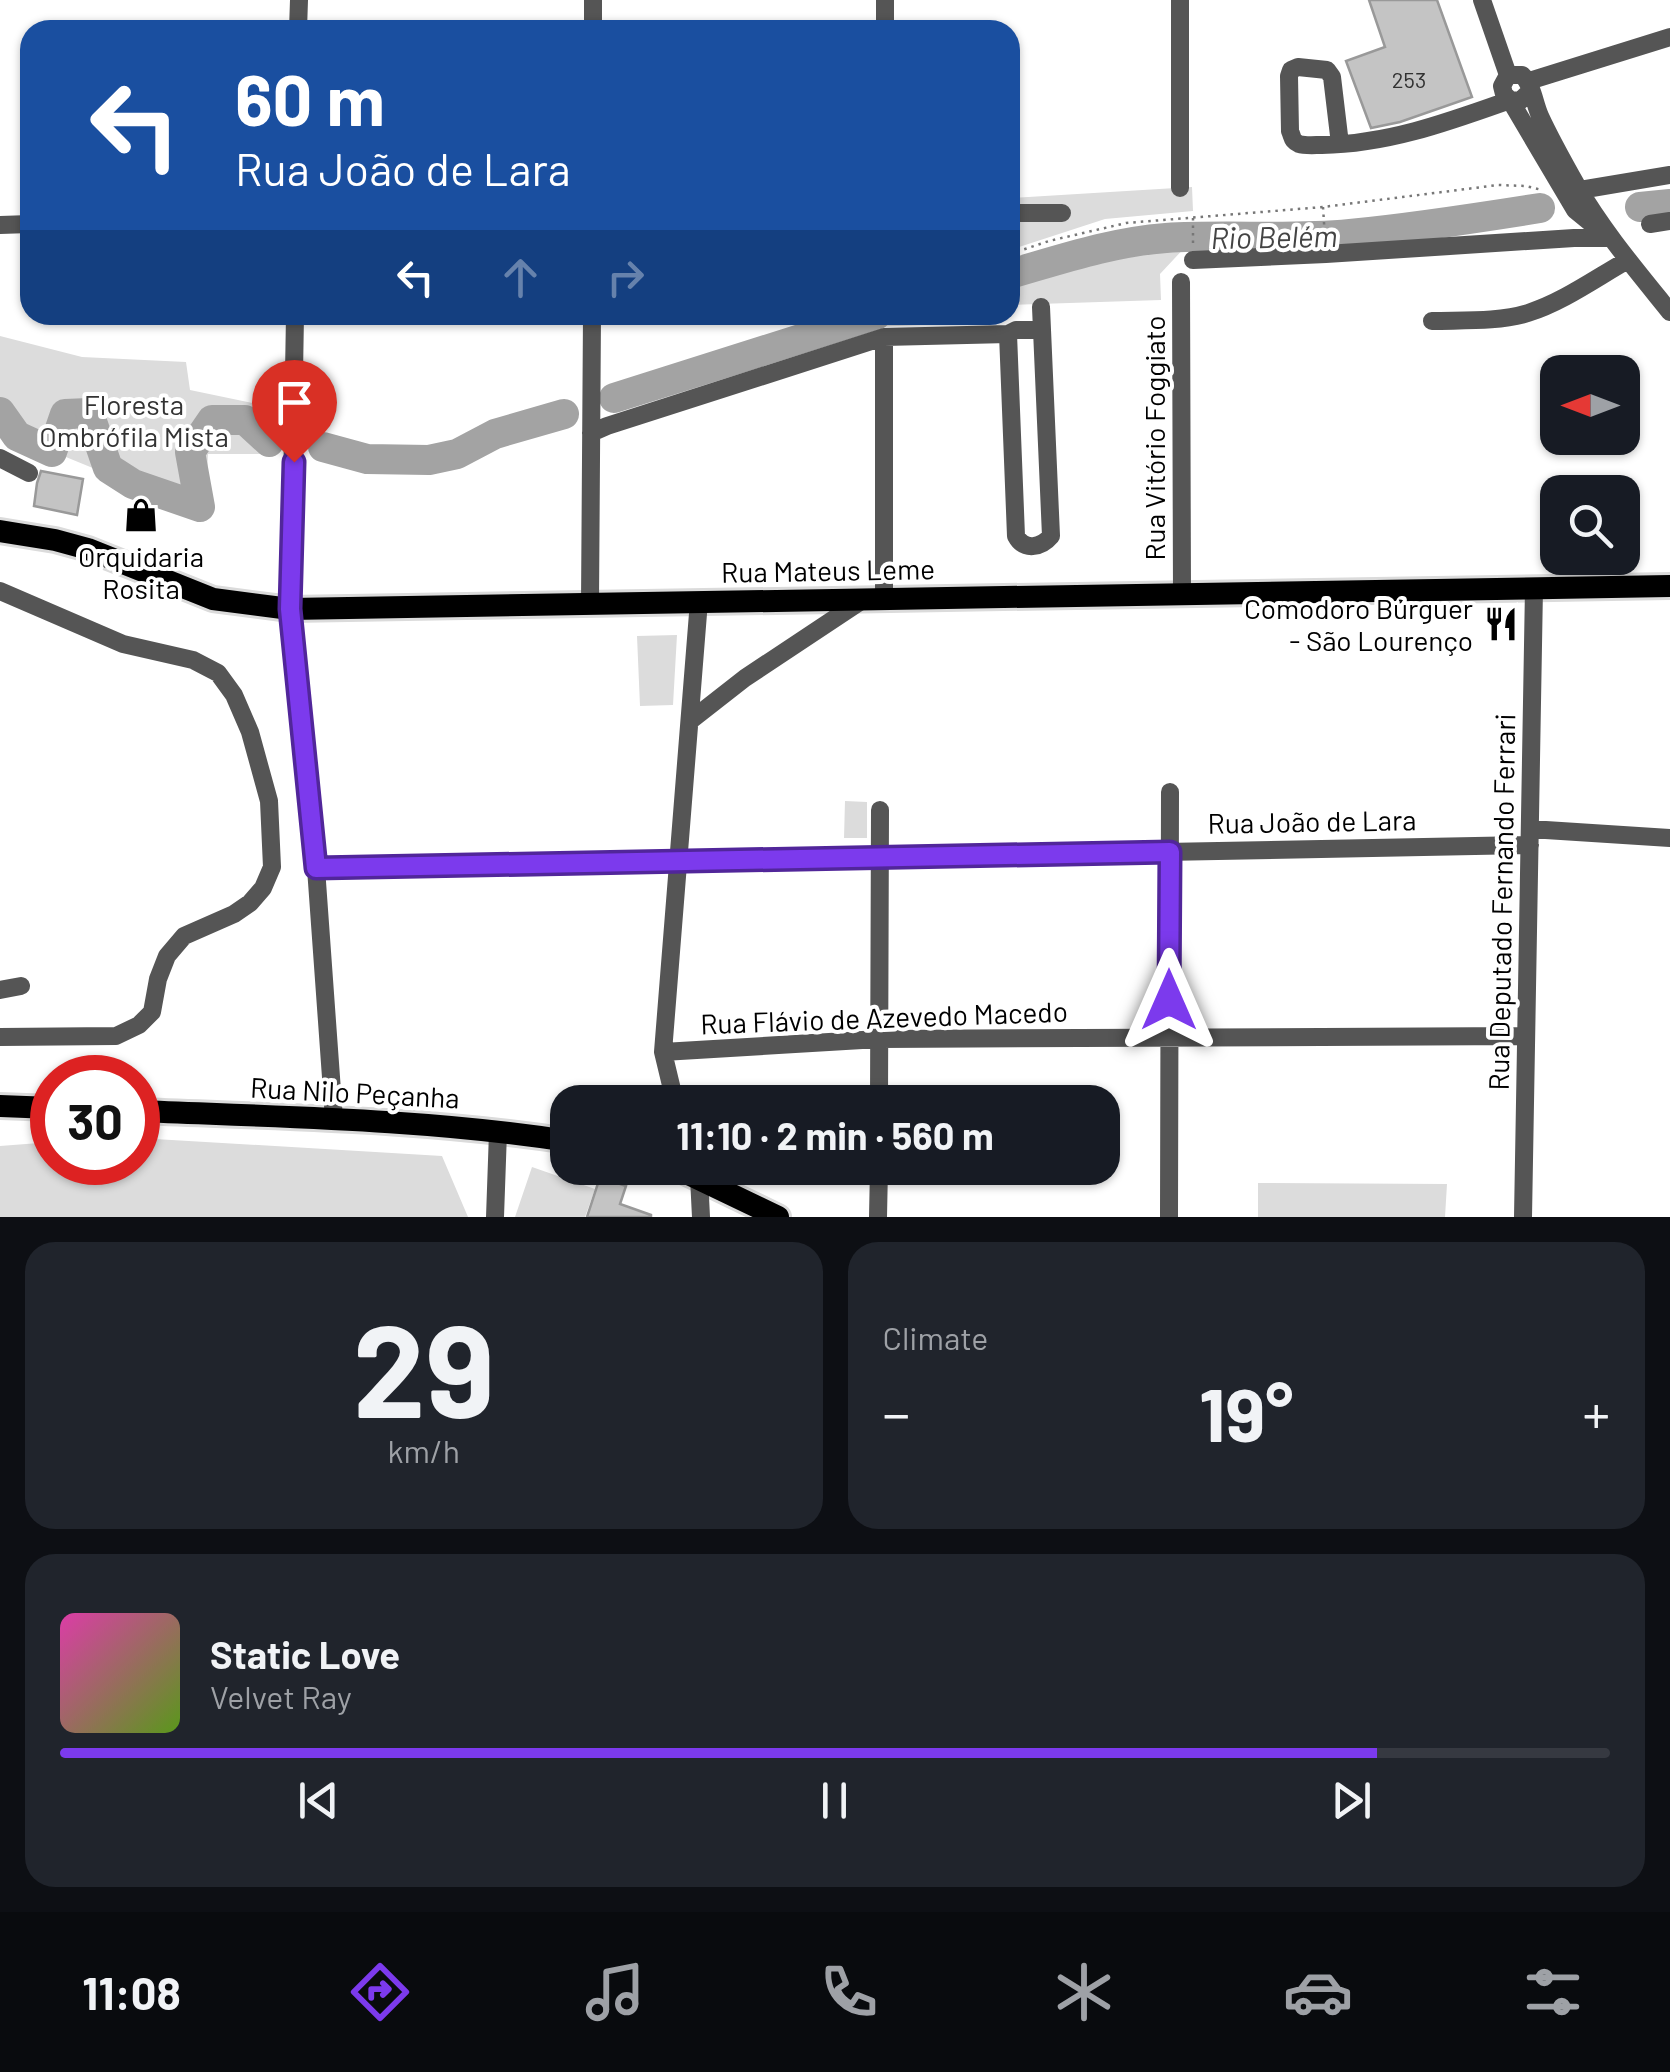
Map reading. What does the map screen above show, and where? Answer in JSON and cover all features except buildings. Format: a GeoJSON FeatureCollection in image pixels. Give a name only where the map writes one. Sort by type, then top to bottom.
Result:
{"type":"FeatureCollection","features":[{"type":"Feature","properties":{"kind":"main road","name":"Rua Mateus Leme"},"geometry":{"type":"LineString","coordinates":[[0,531],[88,549],[213,599],[290,609],[1670,586]]}},
{"type":"Feature","properties":{"kind":"main road"},"geometry":{"type":"LineString","coordinates":[[0,1106],[30,1107]]}},
{"type":"Feature","properties":{"kind":"main road","name":"Rua Nilo Peçanha"},"geometry":{"type":"LineString","coordinates":[[160,1113],[334,1120],[550,1138]]}},
{"type":"Feature","properties":{"kind":"main road"},"geometry":{"type":"LineString","coordinates":[[720,1185],[778,1217]]}},
{"type":"Feature","properties":{"kind":"street"},"geometry":{"type":"LineString","coordinates":[[1180,0],[1180,188]]}},
{"type":"Feature","properties":{"kind":"street"},"geometry":{"type":"LineString","coordinates":[[1482,0],[1507,88],[1576,210],[1611,238]]}},
{"type":"Feature","properties":{"kind":"street"},"geometry":{"type":"LineString","coordinates":[[1529,86],[1670,37]]}},
{"type":"Feature","properties":{"kind":"street"},"geometry":{"type":"LineString","coordinates":[[1340,144],[1328,70],[1292,70],[1290,132],[1301,145],[1362,144],[1440,124],[1507,88],[1522,74],[1580,190],[1611,238],[1670,312]]}},
{"type":"Feature","properties":{"kind":"street"},"geometry":{"type":"LineString","coordinates":[[1580,190],[1670,175]]}},
{"type":"Feature","properties":{"kind":"street"},"geometry":{"type":"LineString","coordinates":[[1020,213],[1062,213]]}},
{"type":"Feature","properties":{"kind":"street"},"geometry":{"type":"LineString","coordinates":[[1650,224],[1670,220]]}},
{"type":"Feature","properties":{"kind":"street"},"geometry":{"type":"LineString","coordinates":[[1192,253],[1326,254],[1611,238]]}},
{"type":"Feature","properties":{"kind":"street"},"geometry":{"type":"LineString","coordinates":[[1432,321],[1500,318],[1529,312],[1628,260]]}},
{"type":"Feature","properties":{"kind":"street","name":"Rua Vitório Foggiato"},"geometry":{"type":"LineString","coordinates":[[1181,282],[1182,594]]}},
{"type":"Feature","properties":{"kind":"street"},"geometry":{"type":"LineString","coordinates":[[1008,334],[1016,536],[1027,546],[1037,546],[1051,536],[1041,307]]}},
{"type":"Feature","properties":{"kind":"street"},"geometry":{"type":"LineString","coordinates":[[295,325],[290,609],[316,868],[334,1120]]}},
{"type":"Feature","properties":{"kind":"street"},"geometry":{"type":"LineString","coordinates":[[590,603],[592,325]]}},
{"type":"Feature","properties":{"kind":"street"},"geometry":{"type":"LineString","coordinates":[[591,433],[884,337],[1042,330]]}},
{"type":"Feature","properties":{"kind":"street"},"geometry":{"type":"LineString","coordinates":[[690,721],[745,678],[874,599],[884,337]]}},
{"type":"Feature","properties":{"kind":"street"},"geometry":{"type":"LineString","coordinates":[[0,458],[29,473]]}},
{"type":"Feature","properties":{"kind":"street","name":"Rua Deputado Fernando Ferrari"},"geometry":{"type":"LineString","coordinates":[[1523,1217],[1534,588]]}},
{"type":"Feature","properties":{"kind":"street"},"geometry":{"type":"LineString","coordinates":[[0,590],[123,644],[194,660],[218,673],[234,695],[250,732],[269,801],[272,868],[263,888],[250,903],[184,936],[166,956],[152,1012],[138,1026],[116,1036],[0,1037]]}},
{"type":"Feature","properties":{"kind":"street"},"geometry":{"type":"LineString","coordinates":[[670,1085],[663,1052],[700,602]]}},
{"type":"Feature","properties":{"kind":"street"},"geometry":{"type":"LineString","coordinates":[[1169,1217],[1170,792]]}},
{"type":"Feature","properties":{"kind":"street"},"geometry":{"type":"LineString","coordinates":[[879,1085],[880,810]]}},
{"type":"Feature","properties":{"kind":"street","name":"Rua João de Lara"},"geometry":{"type":"LineString","coordinates":[[316,868],[1170,852],[1530,836],[1670,838]]}},
{"type":"Feature","properties":{"kind":"street"},"geometry":{"type":"LineString","coordinates":[[0,990],[21,986]]}},
{"type":"Feature","properties":{"kind":"street","name":"Rua Flávio de Azevedo Macedo"},"geometry":{"type":"LineString","coordinates":[[663,1052],[879,1039],[1526,1036]]}},
{"type":"Feature","properties":{"kind":"street"},"geometry":{"type":"LineString","coordinates":[[495,1217],[498,1132]]}},
{"type":"Feature","properties":{"kind":"street"},"geometry":{"type":"LineString","coordinates":[[698,1185],[701,1217]]}},
{"type":"Feature","properties":{"kind":"street"},"geometry":{"type":"LineString","coordinates":[[878,1217],[879,1185]]}},
{"type":"Feature","properties":{"kind":"path"},"geometry":{"type":"LineString","coordinates":[[1020,251],[1126,223],[1323,207],[1498,185],[1526,186],[1552,193]]}},
{"type":"Feature","properties":{"kind":"path"},"geometry":{"type":"LineString","coordinates":[[1323,207],[1324,225]]}},
{"type":"Feature","properties":{"kind":"path"},"geometry":{"type":"LineString","coordinates":[[1192,218],[1192,253]]}},
{"type":"Feature","properties":{"kind":"green space"},"geometry":{"type":"Polygon","coordinates":[[[1192,187],[1193,211],[1105,219],[1020,247],[1020,197],[1192,187]]]}},
{"type":"Feature","properties":{"kind":"green space"},"geometry":{"type":"Polygon","coordinates":[[[1188,244],[1160,274],[1161,300],[1020,305],[1020,283],[1107,258],[1188,244]]]}},
{"type":"Feature","properties":{"kind":"green space","name":"Floresta Ombrófila Mista"},"geometry":{"type":"Polygon","coordinates":[[[0,336],[82,357],[186,362],[190,390],[262,405],[262,454],[208,454],[205,514],[0,430],[0,336]]]}},
{"type":"Feature","properties":{"kind":"green space"},"geometry":{"type":"Polygon","coordinates":[[[677,635],[673,705],[640,706],[637,636],[677,635]]]}},
{"type":"Feature","properties":{"kind":"green space"},"geometry":{"type":"Polygon","coordinates":[[[845,801],[867,802],[867,838],[844,838],[845,801]]]}},
{"type":"Feature","properties":{"kind":"green space"},"geometry":{"type":"Polygon","coordinates":[[[160,1139],[442,1156],[468,1217],[0,1217],[0,1146],[30,1144],[30,1185],[160,1185],[160,1139]]]}},
{"type":"Feature","properties":{"kind":"green space"},"geometry":{"type":"Polygon","coordinates":[[[532,1167],[550,1173],[550,1185],[595,1189],[585,1217],[515,1217],[532,1167]]]}},
{"type":"Feature","properties":{"kind":"green space"},"geometry":{"type":"Polygon","coordinates":[[[1258,1183],[1447,1184],[1445,1217],[1258,1217],[1258,1183]]]}},
{"type":"Feature","properties":{"kind":"waterway","name":"Rio Belém"},"geometry":{"type":"LineString","coordinates":[[1640,207],[1670,204]]}},
{"type":"Feature","properties":{"kind":"waterway","name":"Rio Belém"},"geometry":{"type":"LineString","coordinates":[[1020,271],[1146,240],[1350,234],[1540,208]]}},
{"type":"Feature","properties":{"kind":"waterway","name":"Rio Belém"},"geometry":{"type":"LineString","coordinates":[[614,398],[844,325]]}},
{"type":"Feature","properties":{"kind":"waterway","name":"Rio Belém"},"geometry":{"type":"LineString","coordinates":[[0,412],[17,436],[52,452],[65,414],[89,413],[108,468],[133,484],[200,507],[190,452],[212,420],[245,420],[269,442]]}},
{"type":"Feature","properties":{"kind":"waterway","name":"Rio Belém"},"geometry":{"type":"LineString","coordinates":[[323,447],[367,459],[429,460],[457,454],[495,434],[564,414]]}},
{"type":"Feature","properties":{"kind":"place","name":"Orquidaria Rosita"},"geometry":{"type":"Point","coordinates":[141,515]}},
{"type":"Feature","properties":{"kind":"place","name":"Comodoro Búrguer - São Lourenço"},"geometry":{"type":"Point","coordinates":[1501,624]}},
{"type":"Feature","properties":{"kind":"route"},"geometry":{"type":"LineString","coordinates":[[294,462],[290,609],[316,868],[1170,852],[1169,1000]]}}]}
